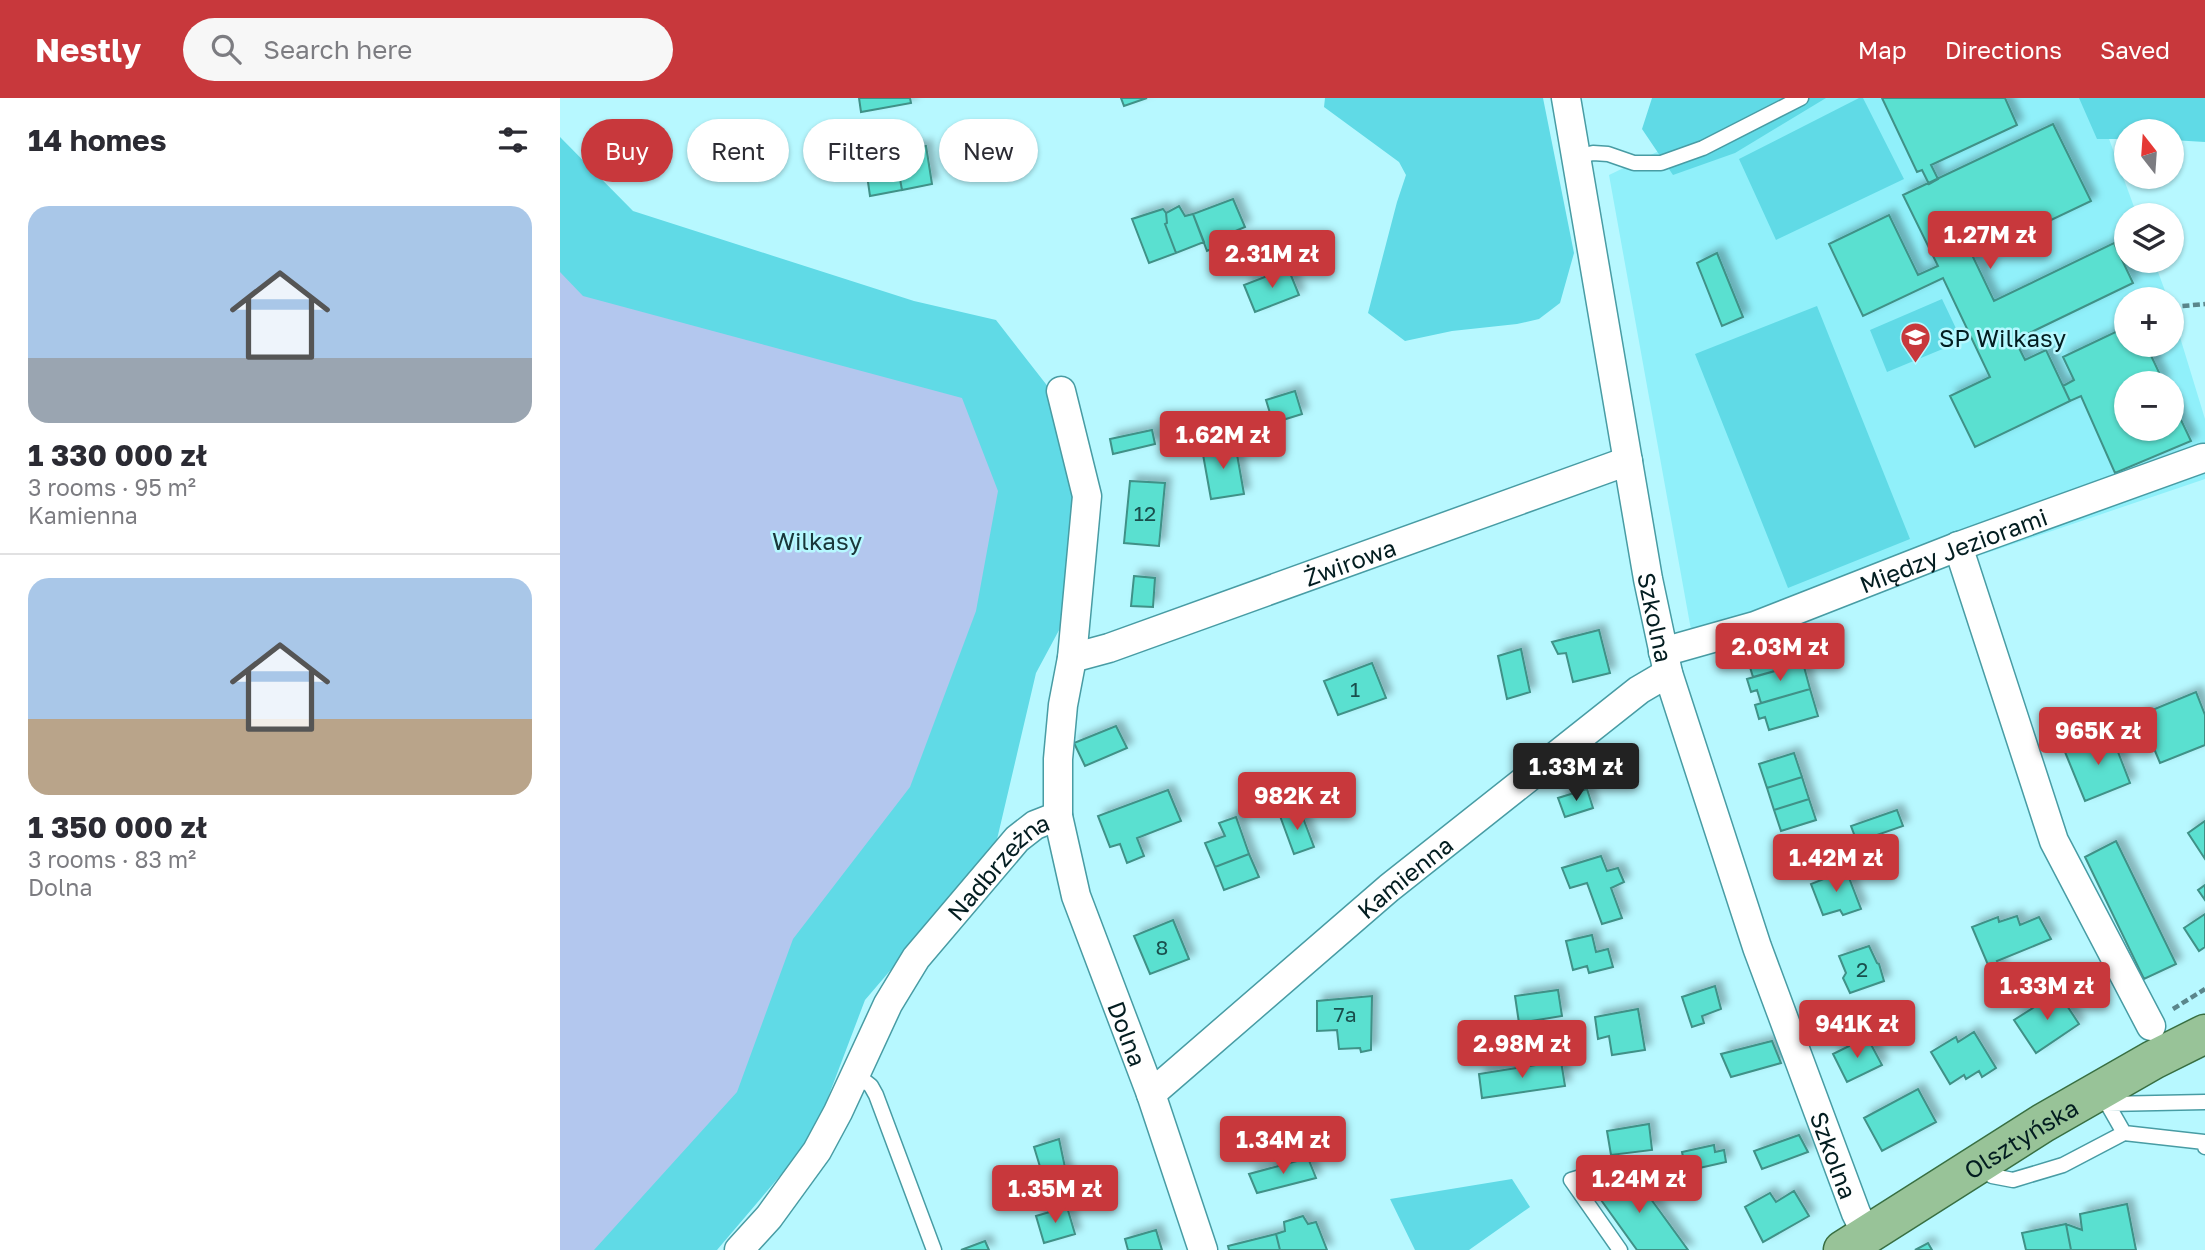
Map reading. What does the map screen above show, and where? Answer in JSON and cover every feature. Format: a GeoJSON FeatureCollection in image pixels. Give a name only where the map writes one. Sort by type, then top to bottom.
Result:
{"type":"FeatureCollection","features":[{"type":"Feature","properties":{"kind":"main road","name":"Olsztyńska"},"geometry":{"type":"LineString","coordinates":[[1854,1242],[1978,1163],[2103,1097],[2153,1060],[2205,1034]]}},
{"type":"Feature","properties":{"kind":"street","name":"Szkolna"},"geometry":{"type":"LineString","coordinates":[[1566,98],[1665,662],[1757,947],[1856,1213],[1854,1242]]}},
{"type":"Feature","properties":{"kind":"street","name":"Nadbrzeżna"},"geometry":{"type":"LineString","coordinates":[[739,1250],[769,1217],[810,1162],[838,1112],[899,983],[916,958],[1010,845],[1035,825],[1058,816],[1058,759],[1063,705],[1072,658],[1087,496],[1060,391]]}},
{"type":"Feature","properties":{"kind":"street","name":"Między Jeziorami"},"geometry":{"type":"LineString","coordinates":[[1665,662],[1958,546],[2203,458]]}},
{"type":"Feature","properties":{"kind":"street","name":"Żwirowa"},"geometry":{"type":"LineString","coordinates":[[1072,658],[1122,643],[1628,461]]}},
{"type":"Feature","properties":{"kind":"street"},"geometry":{"type":"LineString","coordinates":[[1958,546],[2054,841],[2151,1026]]}},
{"type":"Feature","properties":{"kind":"street","name":"Kamienna"},"geometry":{"type":"LineString","coordinates":[[1151,1094],[1389,888],[1639,690],[1665,662]]}},
{"type":"Feature","properties":{"kind":"street","name":"Dolna"},"geometry":{"type":"LineString","coordinates":[[1058,816],[1076,896],[1151,1094],[1203,1250]]}},
{"type":"Feature","properties":{"kind":"lane"},"geometry":{"type":"LineString","coordinates":[[1576,157],[1593,153],[1608,154],[1634,163],[1661,163],[1703,148],[1801,98]]}},
{"type":"Feature","properties":{"kind":"lane"},"geometry":{"type":"LineString","coordinates":[[856,1074],[871,1086],[876,1095],[934,1250]]}},
{"type":"Feature","properties":{"kind":"lane"},"geometry":{"type":"LineString","coordinates":[[2103,1097],[2205,1102]]}},
{"type":"Feature","properties":{"kind":"lane"},"geometry":{"type":"LineString","coordinates":[[2103,1097],[2124,1133]]}},
{"type":"Feature","properties":{"kind":"lane"},"geometry":{"type":"LineString","coordinates":[[1978,1163],[1993,1176],[2013,1180],[2063,1165],[2124,1133],[2204,1142],[2205,1147]]}},
{"type":"Feature","properties":{"kind":"lane"},"geometry":{"type":"LineString","coordinates":[[1614,1167],[1571,1180],[1620,1250]]}},
{"type":"Feature","properties":{"kind":"path"},"geometry":{"type":"LineString","coordinates":[[2184,306],[2205,304]]}},
{"type":"Feature","properties":{"kind":"shaded area","name":"SP Wilkasy"},"geometry":{"type":"Polygon","coordinates":[[[1769,98],[2094,98],[2114,152],[2114,189],[2127,189],[2133,203],[2114,203],[2114,273],[2158,273],[2164,287],[2114,287],[2114,357],[2184,357],[2184,350],[2205,419],[2205,479],[1695,652],[1609,175],[1769,98]]]}},
{"type":"Feature","properties":{"kind":"shaded area","name":"Wilkasy"},"geometry":{"type":"Polygon","coordinates":[[[560,272],[583,296],[962,398],[998,491],[976,611],[910,787],[793,939],[737,1092],[594,1250],[560,1250],[560,272]]]}},
{"type":"Feature","properties":{"kind":"green space"},"geometry":{"type":"Polygon","coordinates":[[[1325,98],[1543,98],[1574,253],[1560,303],[1539,319],[1452,331],[1405,341],[1368,313],[1406,175],[1399,162],[1324,107],[1325,98]]]}},
{"type":"Feature","properties":{"kind":"green space"},"geometry":{"type":"Polygon","coordinates":[[[1652,98],[1826,98],[1735,153],[1673,175],[1642,129],[1652,98]]]}},
{"type":"Feature","properties":{"kind":"green space"},"geometry":{"type":"Polygon","coordinates":[[[1863,98],[1904,179],[1776,240],[1739,159],[1863,98]]]}},
{"type":"Feature","properties":{"kind":"green space"},"geometry":{"type":"Polygon","coordinates":[[[2079,98],[2205,98],[2205,142],[2184,141],[2184,119],[2114,119],[2114,139],[2097,139],[2079,98]]]}},
{"type":"Feature","properties":{"kind":"green space","name":"Wilkasy"},"geometry":{"type":"Polygon","coordinates":[[[560,137],[581,158],[581,182],[604,182],[633,211],[914,301],[996,320],[1049,388],[1080,527],[1065,619],[1036,673],[995,848],[865,1000],[813,1137],[717,1250],[560,1250],[560,137]]]}},
{"type":"Feature","properties":{"kind":"green space"},"geometry":{"type":"Polygon","coordinates":[[[1942,299],[1962,341],[1887,372],[1870,330],[1942,299]]]}},
{"type":"Feature","properties":{"kind":"green space"},"geometry":{"type":"Polygon","coordinates":[[[1817,306],[1910,539],[1788,588],[1695,354],[1817,306]]]}},
{"type":"Feature","properties":{"kind":"green space"},"geometry":{"type":"Polygon","coordinates":[[[1512,1179],[1530,1207],[1469,1250],[1415,1250],[1390,1199],[1512,1179]]]}},
{"type":"Feature","properties":{"kind":"building"},"geometry":{"type":"Polygon","coordinates":[[[859,98],[910,98],[911,103],[861,112],[859,98]]]}},
{"type":"Feature","properties":{"kind":"building"},"geometry":{"type":"Polygon","coordinates":[[[1121,98],[1147,98],[1124,106],[1121,98]]]}},
{"type":"Feature","properties":{"kind":"building"},"geometry":{"type":"Polygon","coordinates":[[[1882,98],[2005,98],[2017,125],[1931,165],[1938,179],[1929,184],[1922,170],[1917,172],[1882,98]]]}},
{"type":"Feature","properties":{"kind":"building"},"geometry":{"type":"Polygon","coordinates":[[[2053,124],[2091,201],[1973,257],[1994,301],[2114,243],[2114,273],[2128,273],[2133,283],[2125,287],[2114,287],[2114,292],[2015,340],[2025,360],[2046,350],[2070,401],[1975,447],[1950,396],[1990,377],[1943,278],[1863,316],[1829,244],[1889,215],[1918,275],[1938,266],[1903,195],[2053,124]]]}},
{"type":"Feature","properties":{"kind":"building"},"geometry":{"type":"Polygon","coordinates":[[[925,146],[932,184],[902,190],[901,182],[925,182],[925,146]]]}},
{"type":"Feature","properties":{"kind":"building"},"geometry":{"type":"Polygon","coordinates":[[[868,182],[901,182],[902,190],[870,196],[868,182]]]}},
{"type":"Feature","properties":{"kind":"building"},"geometry":{"type":"Polygon","coordinates":[[[1233,199],[1245,227],[1212,241],[1216,247],[1207,251],[1193,214],[1233,199]]]}},
{"type":"Feature","properties":{"kind":"building"},"geometry":{"type":"Polygon","coordinates":[[[1179,206],[1185,216],[1193,214],[1204,242],[1176,253],[1165,224],[1166,213],[1179,206]]]}},
{"type":"Feature","properties":{"kind":"building"},"geometry":{"type":"Polygon","coordinates":[[[1163,209],[1166,213],[1165,224],[1176,253],[1149,263],[1132,219],[1163,209]]]}},
{"type":"Feature","properties":{"kind":"building"},"geometry":{"type":"Polygon","coordinates":[[[1717,253],[1743,317],[1722,326],[1697,263],[1717,253]]]}},
{"type":"Feature","properties":{"kind":"building"},"geometry":{"type":"Polygon","coordinates":[[[1288,268],[1299,295],[1255,312],[1244,285],[1288,268]]]}},
{"type":"Feature","properties":{"kind":"building"},"geometry":{"type":"Polygon","coordinates":[[[2114,333],[2114,357],[2152,357],[2158,371],[2114,371],[2114,441],[2184,441],[2184,426],[2191,441],[2115,473],[2081,396],[2070,401],[2063,386],[2074,380],[2063,357],[2114,333]]]}},
{"type":"Feature","properties":{"kind":"building"},"geometry":{"type":"Polygon","coordinates":[[[1295,391],[1302,414],[1273,423],[1266,400],[1295,391]]]}},
{"type":"Feature","properties":{"kind":"building"},"geometry":{"type":"Polygon","coordinates":[[[1152,430],[1155,444],[1113,454],[1110,439],[1152,430]]]}},
{"type":"Feature","properties":{"kind":"building"},"geometry":{"type":"Polygon","coordinates":[[[1235,443],[1244,494],[1211,499],[1202,449],[1235,443]]]}},
{"type":"Feature","properties":{"kind":"building"},"geometry":{"type":"Polygon","coordinates":[[[1130,481],[1165,483],[1159,546],[1124,543],[1130,481]]]}},
{"type":"Feature","properties":{"kind":"building"},"geometry":{"type":"Polygon","coordinates":[[[1134,576],[1155,578],[1153,607],[1131,606],[1134,576]]]}},
{"type":"Feature","properties":{"kind":"building"},"geometry":{"type":"Polygon","coordinates":[[[1599,630],[1610,673],[1573,682],[1566,653],[1558,654],[1552,642],[1599,630]]]}},
{"type":"Feature","properties":{"kind":"building"},"geometry":{"type":"Polygon","coordinates":[[[1795,636],[1803,663],[1753,677],[1749,664],[1743,665],[1739,652],[1795,636]]]}},
{"type":"Feature","properties":{"kind":"building"},"geometry":{"type":"Polygon","coordinates":[[[1521,649],[1530,692],[1507,699],[1498,656],[1521,649]]]}},
{"type":"Feature","properties":{"kind":"building"},"geometry":{"type":"Polygon","coordinates":[[[1372,663],[1386,698],[1338,715],[1324,681],[1372,663]]]}},
{"type":"Feature","properties":{"kind":"building"},"geometry":{"type":"Polygon","coordinates":[[[1803,663],[1810,689],[1761,703],[1757,690],[1751,692],[1747,679],[1803,663]]]}},
{"type":"Feature","properties":{"kind":"building"},"geometry":{"type":"Polygon","coordinates":[[[1810,689],[1818,716],[1769,730],[1765,717],[1759,719],[1755,705],[1810,689]]]}},
{"type":"Feature","properties":{"kind":"building"},"geometry":{"type":"Polygon","coordinates":[[[2196,692],[2205,715],[2205,745],[2160,763],[2140,715],[2196,692]]]}},
{"type":"Feature","properties":{"kind":"building"},"geometry":{"type":"Polygon","coordinates":[[[1116,726],[1127,748],[1085,766],[1074,743],[1116,726]]]}},
{"type":"Feature","properties":{"kind":"building"},"geometry":{"type":"Polygon","coordinates":[[[2111,734],[2130,783],[2085,801],[2065,752],[2111,734]]]}},
{"type":"Feature","properties":{"kind":"building"},"geometry":{"type":"Polygon","coordinates":[[[1794,753],[1802,777],[1767,788],[1759,764],[1794,753]]]}},
{"type":"Feature","properties":{"kind":"building"},"geometry":{"type":"Polygon","coordinates":[[[1802,777],[1809,799],[1774,810],[1767,788],[1802,777]]]}},
{"type":"Feature","properties":{"kind":"building"},"geometry":{"type":"Polygon","coordinates":[[[1587,789],[1593,808],[1565,817],[1558,798],[1587,789]]]}},
{"type":"Feature","properties":{"kind":"building"},"geometry":{"type":"Polygon","coordinates":[[[1168,790],[1181,821],[1137,838],[1144,856],[1127,863],[1120,844],[1110,847],[1098,816],[1168,790]]]}},
{"type":"Feature","properties":{"kind":"building"},"geometry":{"type":"Polygon","coordinates":[[[1809,799],[1816,820],[1781,831],[1774,810],[1809,799]]]}},
{"type":"Feature","properties":{"kind":"building"},"geometry":{"type":"Polygon","coordinates":[[[1300,810],[1314,847],[1294,854],[1280,816],[1300,810]]]}},
{"type":"Feature","properties":{"kind":"building"},"geometry":{"type":"Polygon","coordinates":[[[1897,810],[1903,826],[1857,842],[1851,826],[1897,810]]]}},
{"type":"Feature","properties":{"kind":"building"},"geometry":{"type":"Polygon","coordinates":[[[1236,817],[1249,854],[1215,867],[1205,843],[1225,836],[1219,823],[1236,817]]]}},
{"type":"Feature","properties":{"kind":"building"},"geometry":{"type":"Polygon","coordinates":[[[2205,821],[2205,859],[2188,833],[2205,821]]]}},
{"type":"Feature","properties":{"kind":"building"},"geometry":{"type":"Polygon","coordinates":[[[2116,841],[2176,964],[2144,979],[2085,857],[2116,841]]]}},
{"type":"Feature","properties":{"kind":"building"},"geometry":{"type":"Polygon","coordinates":[[[1249,854],[1259,877],[1224,890],[1215,867],[1249,854]]]}},
{"type":"Feature","properties":{"kind":"building"},"geometry":{"type":"Polygon","coordinates":[[[1601,856],[1607,871],[1618,868],[1624,882],[1611,888],[1622,918],[1602,924],[1587,883],[1570,888],[1562,868],[1601,856]]]}},
{"type":"Feature","properties":{"kind":"building"},"geometry":{"type":"Polygon","coordinates":[[[1846,870],[1861,909],[1843,915],[1840,910],[1823,915],[1811,884],[1846,870]]]}},
{"type":"Feature","properties":{"kind":"building"},"geometry":{"type":"Polygon","coordinates":[[[2205,885],[2205,900],[2198,890],[2205,885]]]}},
{"type":"Feature","properties":{"kind":"building"},"geometry":{"type":"Polygon","coordinates":[[[2205,914],[2205,947],[2199,951],[2184,928],[2205,914]]]}},
{"type":"Feature","properties":{"kind":"building"},"geometry":{"type":"Polygon","coordinates":[[[2017,916],[2020,925],[2039,917],[2051,939],[1997,961],[2001,968],[1991,972],[1972,927],[1998,917],[1999,922],[2017,916]]]}},
{"type":"Feature","properties":{"kind":"building"},"geometry":{"type":"Polygon","coordinates":[[[1173,920],[1189,959],[1150,974],[1134,936],[1173,920]]]}},
{"type":"Feature","properties":{"kind":"building"},"geometry":{"type":"Polygon","coordinates":[[[1592,935],[1596,952],[1608,949],[1613,967],[1589,973],[1587,966],[1573,970],[1566,941],[1592,935]]]}},
{"type":"Feature","properties":{"kind":"building"},"geometry":{"type":"Polygon","coordinates":[[[1869,946],[1879,964],[1884,981],[1850,993],[1843,978],[1846,973],[1839,956],[1869,946]]]}},
{"type":"Feature","properties":{"kind":"building"},"geometry":{"type":"Polygon","coordinates":[[[1715,986],[1721,1009],[1702,1016],[1704,1023],[1692,1027],[1682,997],[1715,986]]]}},
{"type":"Feature","properties":{"kind":"building"},"geometry":{"type":"Polygon","coordinates":[[[1558,990],[1562,1016],[1519,1023],[1515,996],[1558,990]]]}},
{"type":"Feature","properties":{"kind":"building"},"geometry":{"type":"Polygon","coordinates":[[[2058,992],[2079,1024],[2036,1053],[2014,1020],[2058,992]]]}},
{"type":"Feature","properties":{"kind":"building"},"geometry":{"type":"Polygon","coordinates":[[[1372,996],[1371,1050],[1361,1052],[1360,1048],[1339,1049],[1337,1030],[1317,1031],[1317,1001],[1372,996]]]}},
{"type":"Feature","properties":{"kind":"building"},"geometry":{"type":"Polygon","coordinates":[[[1638,1009],[1645,1050],[1612,1055],[1609,1036],[1598,1039],[1595,1017],[1638,1009]]]}},
{"type":"Feature","properties":{"kind":"building"},"geometry":{"type":"Polygon","coordinates":[[[1974,1032],[1996,1068],[1982,1077],[1979,1071],[1966,1079],[1964,1075],[1950,1084],[1931,1052],[1956,1037],[1958,1042],[1974,1032]]]}},
{"type":"Feature","properties":{"kind":"building"},"geometry":{"type":"Polygon","coordinates":[[[1867,1037],[1882,1065],[1847,1082],[1833,1054],[1867,1037]]]}},
{"type":"Feature","properties":{"kind":"building"},"geometry":{"type":"Polygon","coordinates":[[[1772,1041],[1781,1063],[1731,1077],[1721,1054],[1772,1041]]]}},
{"type":"Feature","properties":{"kind":"building"},"geometry":{"type":"Polygon","coordinates":[[[1561,1061],[1565,1086],[1482,1098],[1479,1074],[1561,1061]]]}},
{"type":"Feature","properties":{"kind":"building"},"geometry":{"type":"Polygon","coordinates":[[[1918,1089],[1936,1122],[1882,1151],[1864,1118],[1918,1089]]]}},
{"type":"Feature","properties":{"kind":"building"},"geometry":{"type":"Polygon","coordinates":[[[1649,1124],[1652,1150],[1611,1155],[1607,1131],[1649,1124]]]}},
{"type":"Feature","properties":{"kind":"building"},"geometry":{"type":"Polygon","coordinates":[[[1799,1135],[1808,1152],[1762,1169],[1754,1151],[1799,1135]]]}},
{"type":"Feature","properties":{"kind":"building"},"geometry":{"type":"Polygon","coordinates":[[[1059,1139],[1067,1177],[1045,1183],[1034,1147],[1059,1139]]]}},
{"type":"Feature","properties":{"kind":"building"},"geometry":{"type":"Polygon","coordinates":[[[1714,1145],[1715,1152],[1724,1150],[1726,1162],[1686,1171],[1682,1152],[1714,1145]]]}},
{"type":"Feature","properties":{"kind":"building"},"geometry":{"type":"Polygon","coordinates":[[[1308,1158],[1316,1178],[1257,1193],[1249,1174],[1308,1158]]]}},
{"type":"Feature","properties":{"kind":"building"},"geometry":{"type":"Polygon","coordinates":[[[1629,1169],[1688,1250],[1637,1250],[1596,1193],[1629,1169]]]}},
{"type":"Feature","properties":{"kind":"building"},"geometry":{"type":"Polygon","coordinates":[[[1794,1191],[1809,1216],[1763,1242],[1745,1207],[1770,1193],[1776,1202],[1794,1191]]]}},
{"type":"Feature","properties":{"kind":"building"},"geometry":{"type":"Polygon","coordinates":[[[2127,1204],[2136,1250],[2071,1250],[2066,1224],[2082,1230],[2080,1214],[2127,1204]]]}},
{"type":"Feature","properties":{"kind":"building"},"geometry":{"type":"Polygon","coordinates":[[[1067,1207],[1075,1234],[1044,1243],[1036,1216],[1067,1207]]]}},
{"type":"Feature","properties":{"kind":"building"},"geometry":{"type":"Polygon","coordinates":[[[1303,1216],[1308,1224],[1316,1222],[1327,1250],[1280,1250],[1276,1234],[1285,1231],[1284,1222],[1303,1216]]]}},
{"type":"Feature","properties":{"kind":"building"},"geometry":{"type":"Polygon","coordinates":[[[2066,1224],[2071,1250],[2026,1250],[2022,1233],[2066,1224]]]}},
{"type":"Feature","properties":{"kind":"building"},"geometry":{"type":"Polygon","coordinates":[[[1156,1230],[1162,1250],[1128,1250],[1125,1239],[1156,1230]]]}},
{"type":"Feature","properties":{"kind":"building"},"geometry":{"type":"Polygon","coordinates":[[[1276,1234],[1280,1250],[1229,1250],[1228,1246],[1276,1234]]]}},
{"type":"Feature","properties":{"kind":"building"},"geometry":{"type":"Polygon","coordinates":[[[985,1241],[989,1250],[961,1250],[985,1241]]]}},
{"type":"Feature","properties":{"kind":"building"},"geometry":{"type":"Polygon","coordinates":[[[1928,1243],[1932,1250],[1915,1250],[1928,1243]]]}},
{"type":"Feature","properties":{"kind":"place","name":"SP Wilkasy"},"geometry":{"type":"Point","coordinates":[1916,364]}}]}
